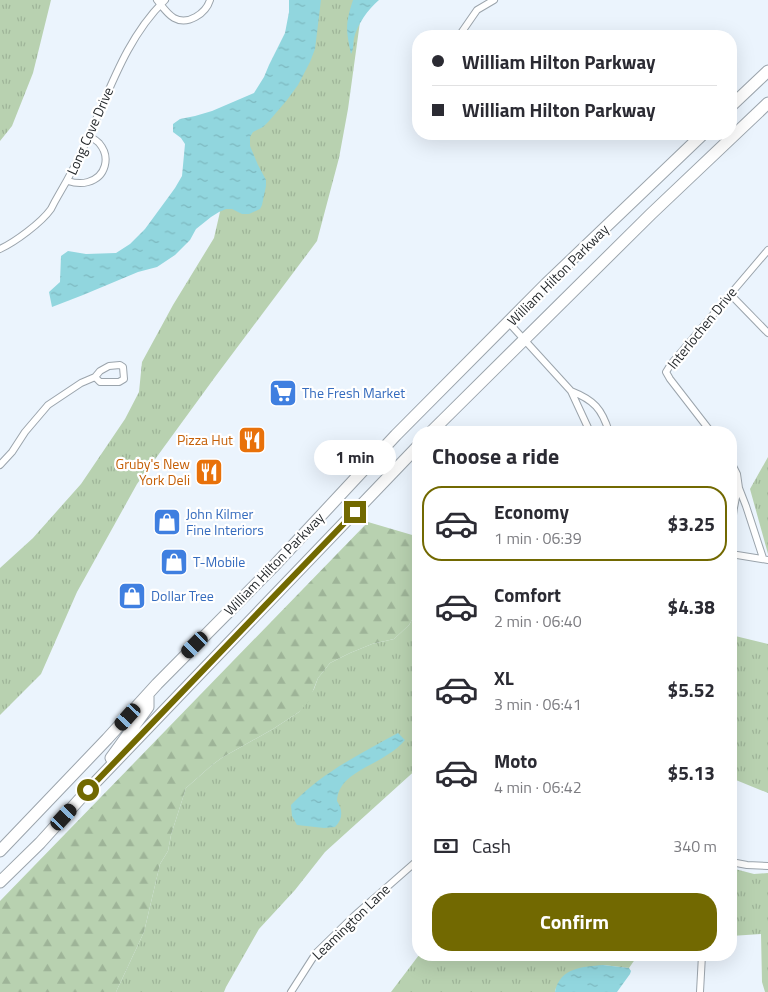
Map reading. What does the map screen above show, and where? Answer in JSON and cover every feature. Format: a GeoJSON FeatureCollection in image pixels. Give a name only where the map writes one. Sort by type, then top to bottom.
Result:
{"type":"FeatureCollection","features":[{"type":"Feature","properties":{"kind":"highway"},"geometry":{"type":"LineString","coordinates":[[737,100],[768,71]]}},
{"type":"Feature","properties":{"kind":"highway","name":"William Hilton Parkway"},"geometry":{"type":"LineString","coordinates":[[737,132],[768,103]]}},
{"type":"Feature","properties":{"kind":"highway","name":"William Hilton Parkway"},"geometry":{"type":"LineString","coordinates":[[0,851],[101,746],[156,684],[273,567],[396,435],[546,284],[697,140]]}},
{"type":"Feature","properties":{"kind":"highway","name":"William Hilton Parkway"},"geometry":{"type":"LineString","coordinates":[[437,426],[651,214],[729,140]]}},
{"type":"Feature","properties":{"kind":"highway","name":"William Hilton Parkway"},"geometry":{"type":"LineString","coordinates":[[0,882],[40,843],[88,790],[412,452]]}},
{"type":"Feature","properties":{"kind":"highway"},"geometry":{"type":"LineString","coordinates":[[88,790],[148,707],[148,694]]}},
{"type":"Feature","properties":{"kind":"street"},"geometry":{"type":"LineString","coordinates":[[161,1],[167,12],[175,19],[184,21],[203,13],[210,0]]}},
{"type":"Feature","properties":{"kind":"street"},"geometry":{"type":"LineString","coordinates":[[463,30],[477,10],[494,0]]}},
{"type":"Feature","properties":{"kind":"street","name":"Long Cove Drive"},"geometry":{"type":"LineString","coordinates":[[0,249],[9,245],[34,226],[50,211],[68,181],[115,74],[142,26],[161,1]]}},
{"type":"Feature","properties":{"kind":"street"},"geometry":{"type":"LineString","coordinates":[[68,181],[76,183],[87,182],[97,178],[104,169],[106,157],[102,148],[98,142],[89,136]]}},
{"type":"Feature","properties":{"kind":"street","name":"Interlochen Drive"},"geometry":{"type":"LineString","coordinates":[[706,426],[670,380],[666,372],[768,250]]}},
{"type":"Feature","properties":{"kind":"street"},"geometry":{"type":"LineString","coordinates":[[730,294],[768,333]]}},
{"type":"Feature","properties":{"kind":"street"},"geometry":{"type":"LineString","coordinates":[[509,322],[571,391],[587,426]]}},
{"type":"Feature","properties":{"kind":"street"},"geometry":{"type":"LineString","coordinates":[[0,465],[48,405],[81,383],[95,377]]}},
{"type":"Feature","properties":{"kind":"street"},"geometry":{"type":"LineString","coordinates":[[571,391],[583,396],[599,409],[607,426]]}},
{"type":"Feature","properties":{"kind":"street"},"geometry":{"type":"LineString","coordinates":[[737,474],[739,488],[765,559],[737,555]]}},
{"type":"Feature","properties":{"kind":"street"},"geometry":{"type":"LineString","coordinates":[[737,493],[739,488]]}},
{"type":"Feature","properties":{"kind":"street"},"geometry":{"type":"LineString","coordinates":[[737,863],[768,866]]}},
{"type":"Feature","properties":{"kind":"street","name":"Leamington Lane"},"geometry":{"type":"LineString","coordinates":[[291,992],[316,953],[354,916],[412,865]]}},
{"type":"Feature","properties":{"kind":"street"},"geometry":{"type":"LineString","coordinates":[[700,992],[702,961]]}},
{"type":"Feature","properties":{"kind":"green space"},"geometry":{"type":"Polygon","coordinates":[[[0,0],[51,0],[33,73],[12,126],[0,141],[0,0]]]}},
{"type":"Feature","properties":{"kind":"green space"},"geometry":{"type":"Polygon","coordinates":[[[305,0],[363,0],[348,109],[339,158],[317,241],[137,484],[77,592],[41,674],[0,715],[0,568],[33,538],[81,484],[125,419],[139,392],[142,362],[173,305],[214,238],[227,181],[265,103],[305,0]]]}},
{"type":"Feature","properties":{"kind":"green space"},"geometry":{"type":"Polygon","coordinates":[[[768,457],[768,554],[750,489],[768,457]]]}},
{"type":"Feature","properties":{"kind":"green space"},"geometry":{"type":"Polygon","coordinates":[[[368,522],[412,535],[412,620],[409,625],[394,639],[372,644],[330,663],[318,678],[309,701],[299,712],[223,757],[186,788],[171,835],[168,851],[160,864],[144,932],[116,992],[0,992],[0,901],[368,522]]]}},
{"type":"Feature","properties":{"kind":"green space"},"geometry":{"type":"Polygon","coordinates":[[[412,620],[412,773],[325,852],[295,890],[259,929],[224,992],[116,992],[144,932],[160,864],[168,851],[171,835],[186,788],[223,757],[299,712],[314,689],[318,678],[330,663],[372,644],[394,639],[412,620]]]}},
{"type":"Feature","properties":{"kind":"green space"},"geometry":{"type":"Polygon","coordinates":[[[737,636],[768,644],[768,793],[737,780],[737,636]]]}},
{"type":"Feature","properties":{"kind":"green space"},"geometry":{"type":"Polygon","coordinates":[[[737,870],[754,874],[768,873],[768,992],[765,992],[762,982],[761,934],[737,936],[737,870]]]}},
{"type":"Feature","properties":{"kind":"green space"},"geometry":{"type":"Polygon","coordinates":[[[414,961],[634,961],[629,968],[603,965],[556,988],[555,992],[391,992],[414,961]]]}},
{"type":"Feature","properties":{"kind":"water"},"geometry":{"type":"Polygon","coordinates":[[[289,0],[321,0],[315,49],[298,85],[287,100],[263,127],[253,132],[250,137],[250,146],[266,180],[260,209],[249,214],[242,214],[232,209],[219,212],[196,229],[190,240],[175,255],[157,267],[138,272],[52,307],[49,292],[60,282],[61,256],[68,251],[86,254],[116,253],[130,244],[145,229],[175,188],[182,176],[185,144],[173,132],[173,124],[180,119],[212,111],[254,93],[264,77],[285,33],[289,0]]]}},
{"type":"Feature","properties":{"kind":"water"},"geometry":{"type":"Polygon","coordinates":[[[353,0],[379,0],[360,23],[354,38],[351,54],[347,27],[353,0]]]}},
{"type":"Feature","properties":{"kind":"water"},"geometry":{"type":"Polygon","coordinates":[[[398,733],[405,740],[399,746],[349,778],[339,790],[337,801],[341,811],[341,818],[335,827],[324,828],[297,825],[292,816],[291,805],[315,783],[398,733]]]}},
{"type":"Feature","properties":{"kind":"water"},"geometry":{"type":"Polygon","coordinates":[[[603,965],[629,968],[631,971],[617,992],[555,992],[558,984],[567,973],[580,968],[603,965]]]}},
{"type":"Feature","properties":{"kind":"place","name":"The Fresh Market"},"geometry":{"type":"Point","coordinates":[283,393]}},
{"type":"Feature","properties":{"kind":"place","name":"Pizza Hut"},"geometry":{"type":"Point","coordinates":[252,440]}},
{"type":"Feature","properties":{"kind":"place","name":"Gruby's New York Deli"},"geometry":{"type":"Point","coordinates":[209,472]}},
{"type":"Feature","properties":{"kind":"place","name":"John Kilmer Fine Interiors"},"geometry":{"type":"Point","coordinates":[167,522]}},
{"type":"Feature","properties":{"kind":"place","name":"T-Mobile"},"geometry":{"type":"Point","coordinates":[174,562]}},
{"type":"Feature","properties":{"kind":"place","name":"Dollar Tree"},"geometry":{"type":"Point","coordinates":[132,596]}},
{"type":"Feature","properties":{"kind":"route"},"geometry":{"type":"LineString","coordinates":[[88,790],[355,512]]}}]}
